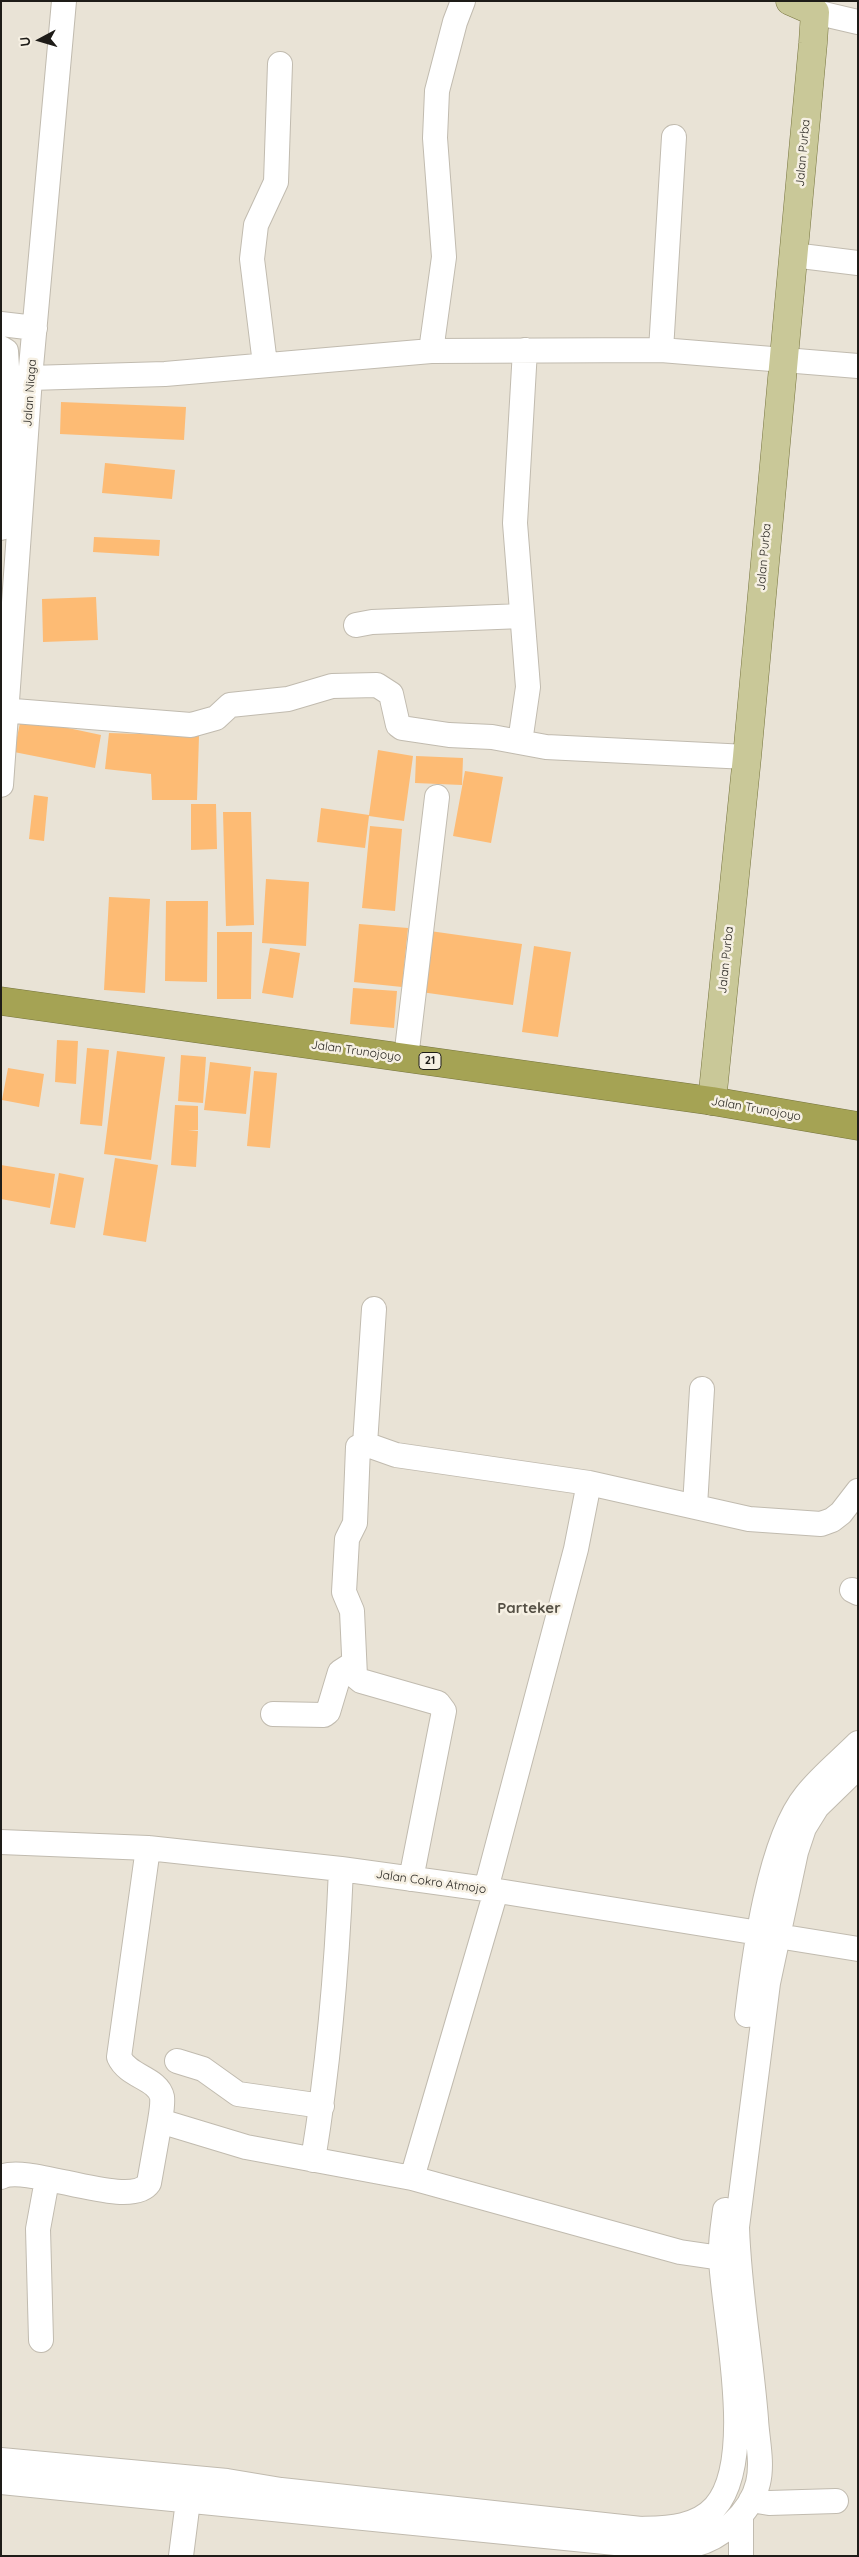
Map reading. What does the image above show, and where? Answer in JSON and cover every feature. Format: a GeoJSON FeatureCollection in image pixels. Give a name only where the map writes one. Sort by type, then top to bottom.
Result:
{"type":"FeatureCollection","features":[{"type":"Feature","properties":{"kind":"highway","name":"Jalan Trunojoyo"},"geometry":{"type":"LineString","coordinates":[[1,1001],[712,1101],[858,1126]]}},
{"type":"Feature","properties":{"kind":"main road"},"geometry":{"type":"LineString","coordinates":[[790,1],[815,12]]}},
{"type":"Feature","properties":{"kind":"main road","name":"Jalan Purba"},"geometry":{"type":"LineString","coordinates":[[712,1101],[747,757],[815,12]]}},
{"type":"Feature","properties":{"kind":"street","name":"Jalan Niaga"},"geometry":{"type":"LineString","coordinates":[[1,785],[4,710],[30,378],[64,1]]}},
{"type":"Feature","properties":{"kind":"street"},"geometry":{"type":"LineString","coordinates":[[431,351],[444,256],[435,138],[437,91],[455,22],[463,1]]}},
{"type":"Feature","properties":{"kind":"street"},"geometry":{"type":"LineString","coordinates":[[815,12],[858,22]]}},
{"type":"Feature","properties":{"kind":"street"},"geometry":{"type":"LineString","coordinates":[[265,364],[252,259],[256,225],[276,182],[280,64]]}},
{"type":"Feature","properties":{"kind":"street"},"geometry":{"type":"LineString","coordinates":[[661,350],[674,137]]}},
{"type":"Feature","properties":{"kind":"street"},"geometry":{"type":"LineString","coordinates":[[793,255],[858,262]]}},
{"type":"Feature","properties":{"kind":"street"},"geometry":{"type":"LineString","coordinates":[[1,324],[35,328]]}},
{"type":"Feature","properties":{"kind":"street"},"geometry":{"type":"LineString","coordinates":[[1,348],[6,351],[8,383],[1,528]]}},
{"type":"Feature","properties":{"kind":"street"},"geometry":{"type":"LineString","coordinates":[[520,742],[528,687],[516,523],[525,350]]}},
{"type":"Feature","properties":{"kind":"street"},"geometry":{"type":"LineString","coordinates":[[30,378],[165,374],[431,351],[661,350],[858,366]]}},
{"type":"Feature","properties":{"kind":"street"},"geometry":{"type":"LineString","coordinates":[[356,625],[372,622],[522,616]]}},
{"type":"Feature","properties":{"kind":"street"},"geometry":{"type":"LineString","coordinates":[[4,710],[191,725],[216,718],[230,705],[288,699],[332,686],[377,684],[391,694],[398,725],[402,728],[449,735],[492,737],[546,746],[747,757]]}},
{"type":"Feature","properties":{"kind":"street"},"geometry":{"type":"LineString","coordinates":[[406,1058],[437,797]]}},
{"type":"Feature","properties":{"kind":"street"},"geometry":{"type":"LineString","coordinates":[[365,1444],[374,1309]]}},
{"type":"Feature","properties":{"kind":"street"},"geometry":{"type":"LineString","coordinates":[[695,1506],[702,1389]]}},
{"type":"Feature","properties":{"kind":"street"},"geometry":{"type":"LineString","coordinates":[[411,1879],[444,1711],[438,1703],[361,1682],[355,1676],[352,1611],[344,1592],[347,1538],[355,1523],[358,1446],[365,1444],[390,1453],[414,1458],[589,1484],[749,1519],[821,1524],[832,1520],[841,1513],[858,1491]]}},
{"type":"Feature","properties":{"kind":"street"},"geometry":{"type":"LineString","coordinates":[[412,2178],[491,1890],[576,1549],[589,1484]]}},
{"type":"Feature","properties":{"kind":"street"},"geometry":{"type":"LineString","coordinates":[[272,1714],[324,1715],[328,1712],[340,1672],[354,1663]]}},
{"type":"Feature","properties":{"kind":"street"},"geometry":{"type":"LineString","coordinates":[[1,2482],[191,2492],[492,2520],[570,2531],[654,2547],[688,2536],[714,2537],[740,2502],[758,2484],[760,2472],[721,2258],[734,2193],[752,2035],[775,1867],[793,1814],[806,1794],[858,1743]]}},
{"type":"Feature","properties":{"kind":"street"},"geometry":{"type":"LineString","coordinates":[[767,1934],[804,1828],[817,1807],[858,1767]]}},
{"type":"Feature","properties":{"kind":"street","name":"Jalan Cokro Atmojo"},"geometry":{"type":"LineString","coordinates":[[1,1842],[148,1848],[341,1869],[491,1890],[858,1949]]}},
{"type":"Feature","properties":{"kind":"street"},"geometry":{"type":"LineString","coordinates":[[1,2177],[14,2174],[122,2191],[140,2190],[146,2188],[150,2183],[162,2098],[156,2085],[123,2066],[119,2057],[148,1848]]}},
{"type":"Feature","properties":{"kind":"street"},"geometry":{"type":"LineString","coordinates":[[313,2160],[322,2106],[337,1967],[341,1869]]}},
{"type":"Feature","properties":{"kind":"street"},"geometry":{"type":"LineString","coordinates":[[177,2061],[203,2069],[238,2094],[322,2106]]}},
{"type":"Feature","properties":{"kind":"street"},"geometry":{"type":"LineString","coordinates":[[160,2121],[246,2148],[412,2178],[680,2252],[721,2258]]}},
{"type":"Feature","properties":{"kind":"street"},"geometry":{"type":"LineString","coordinates":[[41,2340],[38,2228],[47,2180]]}},
{"type":"Feature","properties":{"kind":"street"},"geometry":{"type":"LineString","coordinates":[[734,2193],[738,2227],[743,2384]]}},
{"type":"Feature","properties":{"kind":"street"},"geometry":{"type":"LineString","coordinates":[[1,2460],[191,2492]]}},
{"type":"Feature","properties":{"kind":"street"},"geometry":{"type":"LineString","coordinates":[[181,2556],[191,2492]]}},
{"type":"Feature","properties":{"kind":"street"},"geometry":{"type":"LineString","coordinates":[[740,2502],[836,2501]]}},
{"type":"Feature","properties":{"kind":"street"},"geometry":{"type":"LineString","coordinates":[[740,2502],[741,2556]]}},
{"type":"Feature","properties":{"kind":"building"},"geometry":{"type":"Polygon","coordinates":[[[61,402],[186,407],[184,440],[60,434],[61,402]]]}},
{"type":"Feature","properties":{"kind":"building"},"geometry":{"type":"Polygon","coordinates":[[[105,463],[175,470],[172,499],[102,493],[105,463]]]}},
{"type":"Feature","properties":{"kind":"building"},"geometry":{"type":"Polygon","coordinates":[[[94,537],[160,540],[159,556],[93,552],[94,537]]]}},
{"type":"Feature","properties":{"kind":"building"},"geometry":{"type":"Polygon","coordinates":[[[96,597],[98,640],[43,642],[42,599],[96,597]]]}},
{"type":"Feature","properties":{"kind":"building"},"geometry":{"type":"Polygon","coordinates":[[[21,718],[101,735],[95,768],[14,752],[21,718]]]}},
{"type":"Feature","properties":{"kind":"building"},"geometry":{"type":"Polygon","coordinates":[[[109,733],[199,736],[197,800],[152,800],[151,774],[105,769],[109,733]]]}},
{"type":"Feature","properties":{"kind":"building"},"geometry":{"type":"Polygon","coordinates":[[[378,750],[413,756],[404,821],[369,816],[365,848],[317,842],[321,808],[369,815],[378,750]]]}},
{"type":"Feature","properties":{"kind":"building"},"geometry":{"type":"Polygon","coordinates":[[[416,756],[463,758],[462,785],[415,783],[416,756]]]}},
{"type":"Feature","properties":{"kind":"building"},"geometry":{"type":"Polygon","coordinates":[[[465,771],[503,777],[491,843],[453,836],[465,771]]]}},
{"type":"Feature","properties":{"kind":"building"},"geometry":{"type":"Polygon","coordinates":[[[34,795],[48,797],[44,841],[29,839],[34,795]]]}},
{"type":"Feature","properties":{"kind":"building"},"geometry":{"type":"Polygon","coordinates":[[[191,804],[216,804],[217,849],[191,850],[191,804]]]}},
{"type":"Feature","properties":{"kind":"building"},"geometry":{"type":"Polygon","coordinates":[[[223,812],[251,812],[254,925],[226,926],[223,812]]]}},
{"type":"Feature","properties":{"kind":"building"},"geometry":{"type":"Polygon","coordinates":[[[370,826],[402,829],[395,911],[362,908],[370,826]]]}},
{"type":"Feature","properties":{"kind":"building"},"geometry":{"type":"Polygon","coordinates":[[[266,879],[309,882],[306,946],[262,943],[266,879]]]}},
{"type":"Feature","properties":{"kind":"building"},"geometry":{"type":"Polygon","coordinates":[[[109,897],[150,899],[145,993],[104,990],[109,897]]]}},
{"type":"Feature","properties":{"kind":"building"},"geometry":{"type":"Polygon","coordinates":[[[166,901],[208,901],[207,982],[165,981],[166,901]]]}},
{"type":"Feature","properties":{"kind":"building"},"geometry":{"type":"Polygon","coordinates":[[[359,924],[408,928],[402,987],[354,982],[359,924]]]}},
{"type":"Feature","properties":{"kind":"building"},"geometry":{"type":"Polygon","coordinates":[[[430,931],[522,944],[513,1005],[421,992],[430,931]]]}},
{"type":"Feature","properties":{"kind":"building"},"geometry":{"type":"Polygon","coordinates":[[[217,932],[252,932],[251,999],[217,999],[217,932]]]}},
{"type":"Feature","properties":{"kind":"building"},"geometry":{"type":"Polygon","coordinates":[[[534,946],[571,952],[558,1037],[522,1032],[534,946]]]}},
{"type":"Feature","properties":{"kind":"building"},"geometry":{"type":"Polygon","coordinates":[[[270,948],[300,953],[293,998],[262,993],[270,948]]]}},
{"type":"Feature","properties":{"kind":"building"},"geometry":{"type":"Polygon","coordinates":[[[353,988],[397,991],[394,1028],[350,1024],[353,988]]]}},
{"type":"Feature","properties":{"kind":"building"},"geometry":{"type":"Polygon","coordinates":[[[57,1040],[78,1041],[76,1084],[55,1082],[57,1040]]]}},
{"type":"Feature","properties":{"kind":"building"},"geometry":{"type":"Polygon","coordinates":[[[87,1048],[109,1050],[102,1126],[80,1124],[87,1048]]]}},
{"type":"Feature","properties":{"kind":"building"},"geometry":{"type":"Polygon","coordinates":[[[117,1051],[165,1057],[151,1160],[104,1154],[117,1051]]]}},
{"type":"Feature","properties":{"kind":"building"},"geometry":{"type":"Polygon","coordinates":[[[181,1055],[206,1057],[203,1103],[178,1101],[181,1055]]]}},
{"type":"Feature","properties":{"kind":"building"},"geometry":{"type":"Polygon","coordinates":[[[210,1062],[251,1067],[246,1114],[204,1110],[210,1062]]]}},
{"type":"Feature","properties":{"kind":"building"},"geometry":{"type":"Polygon","coordinates":[[[8,1068],[44,1074],[39,1107],[2,1100],[8,1068]]]}},
{"type":"Feature","properties":{"kind":"building"},"geometry":{"type":"Polygon","coordinates":[[[254,1071],[277,1073],[270,1148],[247,1146],[254,1071]]]}},
{"type":"Feature","properties":{"kind":"building"},"geometry":{"type":"Polygon","coordinates":[[[175,1105],[198,1106],[198,1130],[188,1130],[198,1131],[196,1167],[171,1165],[175,1105]]]}},
{"type":"Feature","properties":{"kind":"building"},"geometry":{"type":"Polygon","coordinates":[[[115,1158],[158,1165],[146,1242],[103,1235],[115,1158]]]}},
{"type":"Feature","properties":{"kind":"building"},"geometry":{"type":"Polygon","coordinates":[[[1,1165],[55,1174],[50,1208],[1,1199],[1,1165]]]}},
{"type":"Feature","properties":{"kind":"building"},"geometry":{"type":"Polygon","coordinates":[[[59,1173],[84,1178],[75,1228],[50,1224],[59,1173]]]}},
{"type":"Feature","properties":{"kind":"district","name":"Parteker"},"geometry":{"type":"Point","coordinates":[529,1608]}}]}
